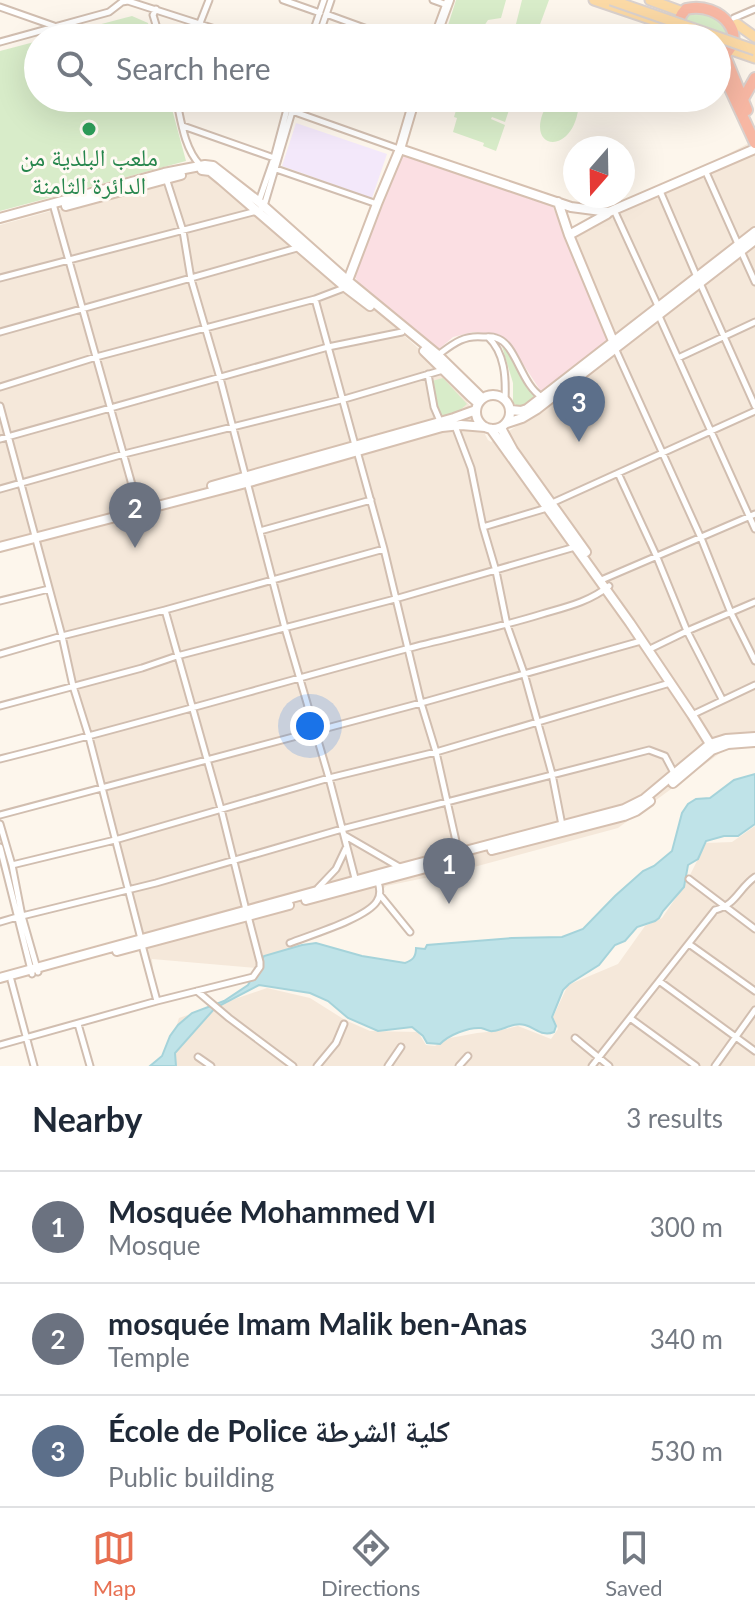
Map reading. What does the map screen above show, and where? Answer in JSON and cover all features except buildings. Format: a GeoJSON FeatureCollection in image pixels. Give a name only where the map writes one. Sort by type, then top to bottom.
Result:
{"type":"FeatureCollection","features":[{"type":"Feature","properties":{"kind":"highway"},"geometry":{"type":"LineString","coordinates":[[678,24],[686,6],[709,0],[720,4],[736,21],[737,37],[731,46]]}},
{"type":"Feature","properties":{"kind":"highway"},"geometry":{"type":"LineString","coordinates":[[731,74],[755,127]]}},
{"type":"Feature","properties":{"kind":"highway"},"geometry":{"type":"LineString","coordinates":[[743,99],[755,78]]}},
{"type":"Feature","properties":{"kind":"highway"},"geometry":{"type":"LineString","coordinates":[[731,91],[755,146]]}},
{"type":"Feature","properties":{"kind":"main road"},"geometry":{"type":"LineString","coordinates":[[594,0],[659,24]]}},
{"type":"Feature","properties":{"kind":"main road"},"geometry":{"type":"LineString","coordinates":[[611,0],[685,24]]}},
{"type":"Feature","properties":{"kind":"main road"},"geometry":{"type":"LineString","coordinates":[[629,0],[693,24]]}},
{"type":"Feature","properties":{"kind":"main road"},"geometry":{"type":"LineString","coordinates":[[650,0],[686,6]]}},
{"type":"Feature","properties":{"kind":"main road"},"geometry":{"type":"LineString","coordinates":[[736,21],[755,37]]}},
{"type":"Feature","properties":{"kind":"main road"},"geometry":{"type":"LineString","coordinates":[[731,38],[755,47]]}},
{"type":"Feature","properties":{"kind":"main road"},"geometry":{"type":"LineString","coordinates":[[731,39],[755,47]]}},
{"type":"Feature","properties":{"kind":"main road"},"geometry":{"type":"LineString","coordinates":[[731,58],[755,58]]}},
{"type":"Feature","properties":{"kind":"street"},"geometry":{"type":"LineString","coordinates":[[8,9],[11,0]]}},
{"type":"Feature","properties":{"kind":"street"},"geometry":{"type":"LineString","coordinates":[[63,24],[109,12],[128,0],[203,24]]}},
{"type":"Feature","properties":{"kind":"street"},"geometry":{"type":"LineString","coordinates":[[200,23],[209,0]]}},
{"type":"Feature","properties":{"kind":"street"},"geometry":{"type":"LineString","coordinates":[[283,0],[352,24]]}},
{"type":"Feature","properties":{"kind":"street"},"geometry":{"type":"LineString","coordinates":[[321,24],[324,0]]}},
{"type":"Feature","properties":{"kind":"street"},"geometry":{"type":"LineString","coordinates":[[318,24],[331,0]]}},
{"type":"Feature","properties":{"kind":"street"},"geometry":{"type":"LineString","coordinates":[[433,0],[448,2],[440,24]]}},
{"type":"Feature","properties":{"kind":"street"},"geometry":{"type":"LineString","coordinates":[[0,7],[49,24]]}},
{"type":"Feature","properties":{"kind":"street"},"geometry":{"type":"LineString","coordinates":[[156,8],[153,15],[156,24]]}},
{"type":"Feature","properties":{"kind":"street"},"geometry":{"type":"LineString","coordinates":[[736,21],[755,9]]}},
{"type":"Feature","properties":{"kind":"street"},"geometry":{"type":"LineString","coordinates":[[0,42],[24,35]]}},
{"type":"Feature","properties":{"kind":"street"},"geometry":{"type":"LineString","coordinates":[[180,112],[192,156],[200,166]]}},
{"type":"Feature","properties":{"kind":"street"},"geometry":{"type":"LineString","coordinates":[[257,208],[288,112]]}},
{"type":"Feature","properties":{"kind":"street"},"geometry":{"type":"LineString","coordinates":[[0,278],[183,231],[257,208],[276,169],[288,112]]}},
{"type":"Feature","properties":{"kind":"street"},"geometry":{"type":"LineString","coordinates":[[297,112],[558,202],[584,209],[612,211]]}},
{"type":"Feature","properties":{"kind":"street"},"geometry":{"type":"LineString","coordinates":[[0,387],[96,357],[315,299],[347,284],[400,149],[410,112]]}},
{"type":"Feature","properties":{"kind":"street"},"geometry":{"type":"LineString","coordinates":[[183,126],[274,158]]}},
{"type":"Feature","properties":{"kind":"street"},"geometry":{"type":"LineString","coordinates":[[569,235],[612,211],[755,146]]}},
{"type":"Feature","properties":{"kind":"street"},"geometry":{"type":"LineString","coordinates":[[0,221],[200,166],[213,166],[298,247],[438,355],[479,404],[478,420],[496,427],[513,450],[575,547],[652,648],[715,745]]}},
{"type":"Feature","properties":{"kind":"street"},"geometry":{"type":"LineString","coordinates":[[276,169],[377,204]]}},
{"type":"Feature","properties":{"kind":"street"},"geometry":{"type":"LineString","coordinates":[[165,176],[205,170],[221,180],[347,284],[479,404]]}},
{"type":"Feature","properties":{"kind":"street"},"geometry":{"type":"LineString","coordinates":[[705,170],[755,282]]}},
{"type":"Feature","properties":{"kind":"street"},"geometry":{"type":"LineString","coordinates":[[165,176],[183,231],[191,279],[357,884]]}},
{"type":"Feature","properties":{"kind":"street"},"geometry":{"type":"LineString","coordinates":[[483,527],[549,506],[755,409],[659,190]]}},
{"type":"Feature","properties":{"kind":"street"},"geometry":{"type":"LineString","coordinates":[[558,202],[614,344],[701,538],[731,613],[755,661]]}},
{"type":"Feature","properties":{"kind":"street"},"geometry":{"type":"LineString","coordinates":[[54,206],[138,506]]}},
{"type":"Feature","properties":{"kind":"street"},"geometry":{"type":"LineString","coordinates":[[612,211],[711,432],[752,515],[755,529]]}},
{"type":"Feature","properties":{"kind":"street"},"geometry":{"type":"LineString","coordinates":[[740,248],[755,232]]}},
{"type":"Feature","properties":{"kind":"street"},"geometry":{"type":"LineString","coordinates":[[511,410],[527,409],[740,248],[755,240]]}},
{"type":"Feature","properties":{"kind":"street"},"geometry":{"type":"LineString","coordinates":[[0,332],[298,247]]}},
{"type":"Feature","properties":{"kind":"street"},"geometry":{"type":"LineString","coordinates":[[315,299],[384,549],[460,856]]}},
{"type":"Feature","properties":{"kind":"street"},"geometry":{"type":"LineString","coordinates":[[678,358],[755,322]]}},
{"type":"Feature","properties":{"kind":"street"},"geometry":{"type":"LineString","coordinates":[[0,439],[328,347],[402,332]]}},
{"type":"Feature","properties":{"kind":"street"},"geometry":{"type":"LineString","coordinates":[[487,337],[500,355],[506,381],[505,399],[511,410]]}},
{"type":"Feature","properties":{"kind":"street"},"geometry":{"type":"LineString","coordinates":[[438,355],[463,338],[496,338],[506,345],[526,382],[542,397]]}},
{"type":"Feature","properties":{"kind":"street"},"geometry":{"type":"LineString","coordinates":[[356,447],[442,427],[496,427],[530,414],[614,344]]}},
{"type":"Feature","properties":{"kind":"street"},"geometry":{"type":"LineString","coordinates":[[0,489],[124,454],[341,400],[444,369]]}},
{"type":"Feature","properties":{"kind":"street"},"geometry":{"type":"LineString","coordinates":[[428,374],[440,421]]}},
{"type":"Feature","properties":{"kind":"street"},"geometry":{"type":"LineString","coordinates":[[0,544],[356,447],[440,421],[497,395],[505,399]]}},
{"type":"Feature","properties":{"kind":"street"},"geometry":{"type":"LineString","coordinates":[[0,406],[157,1001]]}},
{"type":"Feature","properties":{"kind":"street"},"geometry":{"type":"LineString","coordinates":[[496,427],[511,410]]}},
{"type":"Feature","properties":{"kind":"street"},"geometry":{"type":"LineString","coordinates":[[455,426],[471,468],[507,625],[552,774],[562,825]]}},
{"type":"Feature","properties":{"kind":"street"},"geometry":{"type":"LineString","coordinates":[[618,473],[687,631],[722,699]]}},
{"type":"Feature","properties":{"kind":"street"},"geometry":{"type":"LineString","coordinates":[[35,535],[245,479]]}},
{"type":"Feature","properties":{"kind":"street"},"geometry":{"type":"LineString","coordinates":[[259,531],[371,500]]}},
{"type":"Feature","properties":{"kind":"street"},"geometry":{"type":"LineString","coordinates":[[549,506],[715,745]]}},
{"type":"Feature","properties":{"kind":"street"},"geometry":{"type":"LineString","coordinates":[[0,759],[507,625],[579,603],[594,597],[604,584],[656,555],[752,515]]}},
{"type":"Feature","properties":{"kind":"street"},"geometry":{"type":"LineString","coordinates":[[0,706],[575,547]]}},
{"type":"Feature","properties":{"kind":"street"},"geometry":{"type":"LineString","coordinates":[[0,654],[384,549]]}},
{"type":"Feature","properties":{"kind":"street"},"geometry":{"type":"LineString","coordinates":[[0,601],[49,589]]}},
{"type":"Feature","properties":{"kind":"street"},"geometry":{"type":"LineString","coordinates":[[652,648],[755,602]]}},
{"type":"Feature","properties":{"kind":"street"},"geometry":{"type":"LineString","coordinates":[[0,1045],[256,975],[260,962],[165,610]]}},
{"type":"Feature","properties":{"kind":"street"},"geometry":{"type":"LineString","coordinates":[[0,815],[641,641]]}},
{"type":"Feature","properties":{"kind":"street"},"geometry":{"type":"LineString","coordinates":[[6,866],[115,840],[329,778],[436,752],[670,683]]}},
{"type":"Feature","properties":{"kind":"street"},"geometry":{"type":"LineString","coordinates":[[696,713],[755,685]]}},
{"type":"Feature","properties":{"kind":"street"},"geometry":{"type":"LineString","coordinates":[[261,909],[314,892],[378,881],[635,805],[715,745],[755,739]]}},
{"type":"Feature","properties":{"kind":"street"},"geometry":{"type":"LineString","coordinates":[[0,981],[357,884],[401,868],[636,811],[715,745]]}},
{"type":"Feature","properties":{"kind":"street"},"geometry":{"type":"LineString","coordinates":[[0,922],[649,750],[665,756],[675,774]]}},
{"type":"Feature","properties":{"kind":"street"},"geometry":{"type":"LineString","coordinates":[[0,824],[6,866]]}},
{"type":"Feature","properties":{"kind":"street"},"geometry":{"type":"LineString","coordinates":[[343,831],[401,868]]}},
{"type":"Feature","properties":{"kind":"street"},"geometry":{"type":"LineString","coordinates":[[0,847],[34,971]]}},
{"type":"Feature","properties":{"kind":"street"},"geometry":{"type":"LineString","coordinates":[[314,892],[336,869],[347,847]]}},
{"type":"Feature","properties":{"kind":"street"},"geometry":{"type":"LineString","coordinates":[[592,1066],[715,910],[727,907],[755,877]]}},
{"type":"Feature","properties":{"kind":"street"},"geometry":{"type":"LineString","coordinates":[[689,879],[755,929]]}},
{"type":"Feature","properties":{"kind":"street"},"geometry":{"type":"LineString","coordinates":[[290,943],[365,912],[376,902],[378,881]]}},
{"type":"Feature","properties":{"kind":"street"},"geometry":{"type":"LineString","coordinates":[[379,894],[410,932]]}},
{"type":"Feature","properties":{"kind":"street"},"geometry":{"type":"LineString","coordinates":[[689,944],[755,991]]}},
{"type":"Feature","properties":{"kind":"street"},"geometry":{"type":"LineString","coordinates":[[0,981],[34,971]]}},
{"type":"Feature","properties":{"kind":"street"},"geometry":{"type":"LineString","coordinates":[[11,980],[34,1066]]}},
{"type":"Feature","properties":{"kind":"street"},"geometry":{"type":"LineString","coordinates":[[659,981],[755,1051]]}},
{"type":"Feature","properties":{"kind":"street"},"geometry":{"type":"LineString","coordinates":[[197,991],[293,1066]]}},
{"type":"Feature","properties":{"kind":"street"},"geometry":{"type":"LineString","coordinates":[[715,1066],[755,1010]]}},
{"type":"Feature","properties":{"kind":"street"},"geometry":{"type":"LineString","coordinates":[[630,1018],[696,1066]]}},
{"type":"Feature","properties":{"kind":"street"},"geometry":{"type":"LineString","coordinates":[[78,1024],[90,1066]]}},
{"type":"Feature","properties":{"kind":"street"},"geometry":{"type":"LineString","coordinates":[[317,1066],[336,1043],[344,1024]]}},
{"type":"Feature","properties":{"kind":"street"},"geometry":{"type":"LineString","coordinates":[[575,1038],[609,1066]]}},
{"type":"Feature","properties":{"kind":"street"},"geometry":{"type":"LineString","coordinates":[[388,1066],[401,1047]]}},
{"type":"Feature","properties":{"kind":"street"},"geometry":{"type":"LineString","coordinates":[[459,1066],[468,1056]]}},
{"type":"Feature","properties":{"kind":"street"},"geometry":{"type":"LineString","coordinates":[[198,1057],[211,1066]]}},
{"type":"Feature","properties":{"kind":"shaded area"},"geometry":{"type":"Polygon","coordinates":[[[296,123],[387,154],[372,198],[282,166],[296,123]]]}},
{"type":"Feature","properties":{"kind":"shaded area"},"geometry":{"type":"Polygon","coordinates":[[[755,140],[755,744],[731,745],[618,828],[463,870],[386,886],[351,924],[308,940],[257,968],[152,959],[156,1002],[32,541],[0,549],[0,225],[208,168],[334,273],[445,372],[491,442],[549,406],[616,349],[570,236],[624,208],[635,208],[635,202],[755,140]]]}},
{"type":"Feature","properties":{"kind":"shaded area"},"geometry":{"type":"Polygon","coordinates":[[[399,150],[552,205],[610,340],[542,393],[512,347],[496,334],[473,332],[453,337],[438,350],[358,282],[355,277],[399,150]]]}},
{"type":"Feature","properties":{"kind":"shaded area"},"geometry":{"type":"Polygon","coordinates":[[[755,826],[755,1066],[164,1066],[179,1018],[267,988],[310,998],[345,1020],[370,1031],[418,1032],[426,1045],[435,1046],[450,1038],[518,1026],[551,1039],[558,1029],[553,1017],[568,985],[618,964],[645,926],[662,918],[686,883],[706,843],[732,842],[755,826]]]}},
{"type":"Feature","properties":{"kind":"green space"},"geometry":{"type":"Polygon","coordinates":[[[456,0],[506,0],[501,18],[488,20],[485,24],[448,24],[456,0]]]}},
{"type":"Feature","properties":{"kind":"green space"},"geometry":{"type":"Polygon","coordinates":[[[522,0],[549,0],[540,24],[516,24],[522,0]]]}},
{"type":"Feature","properties":{"kind":"green space"},"geometry":{"type":"Polygon","coordinates":[[[702,5],[721,8],[728,15],[731,19],[735,36],[731,41],[731,24],[683,24],[687,14],[702,5]]]}},
{"type":"Feature","properties":{"kind":"green space"},"geometry":{"type":"Polygon","coordinates":[[[132,16],[148,24],[101,24],[132,16]]]}},
{"type":"Feature","properties":{"kind":"green space","name":"ملعب البلدية من الدائرة الثامنة"},"geometry":{"type":"Polygon","coordinates":[[[24,45],[24,112],[173,112],[186,161],[0,211],[0,51],[24,45]]]}},
{"type":"Feature","properties":{"kind":"green space"},"geometry":{"type":"Polygon","coordinates":[[[456,112],[508,112],[505,122],[491,119],[505,125],[496,151],[483,146],[484,143],[453,132],[457,118],[454,117],[456,112]]]}},
{"type":"Feature","properties":{"kind":"green space"},"geometry":{"type":"Polygon","coordinates":[[[544,112],[577,112],[570,132],[561,140],[552,142],[544,138],[540,130],[544,112]]]}},
{"type":"Feature","properties":{"kind":"green space"},"geometry":{"type":"Polygon","coordinates":[[[501,343],[507,348],[527,388],[535,397],[523,406],[513,403],[513,383],[501,343]]]}},
{"type":"Feature","properties":{"kind":"green space"},"geometry":{"type":"Polygon","coordinates":[[[443,378],[467,404],[459,411],[441,417],[432,381],[443,378]]]}},
{"type":"Feature","properties":{"kind":"water"},"geometry":{"type":"Polygon","coordinates":[[[755,774],[755,824],[738,836],[706,841],[698,859],[688,865],[684,887],[659,918],[637,927],[625,941],[615,945],[599,965],[563,990],[552,1017],[556,1026],[554,1032],[542,1033],[521,1024],[491,1031],[476,1028],[459,1032],[440,1044],[427,1043],[412,1027],[378,1031],[348,1018],[328,1001],[310,993],[259,985],[215,1008],[175,1053],[176,1066],[150,1066],[162,1056],[178,1025],[192,1013],[224,1001],[248,985],[264,956],[316,943],[362,956],[405,963],[414,958],[416,948],[425,949],[427,945],[562,937],[583,929],[643,871],[672,851],[682,813],[688,804],[696,799],[710,798],[734,780],[755,774]]]}},
{"type":"Feature","properties":{"kind":"place","name":"ملعب البلدية من الدائرة الثامنة"},"geometry":{"type":"Point","coordinates":[89,129]}},
{"type":"Feature","properties":{"kind":"place","name":"École de Police كلية الشرطة"},"geometry":{"type":"Point","coordinates":[579,442]}},
{"type":"Feature","properties":{"kind":"place","name":"mosquée Imam Malik ben-Anas"},"geometry":{"type":"Point","coordinates":[135,548]}},
{"type":"Feature","properties":{"kind":"place","name":"Mosquée Mohammed VI"},"geometry":{"type":"Point","coordinates":[449,904]}}]}
